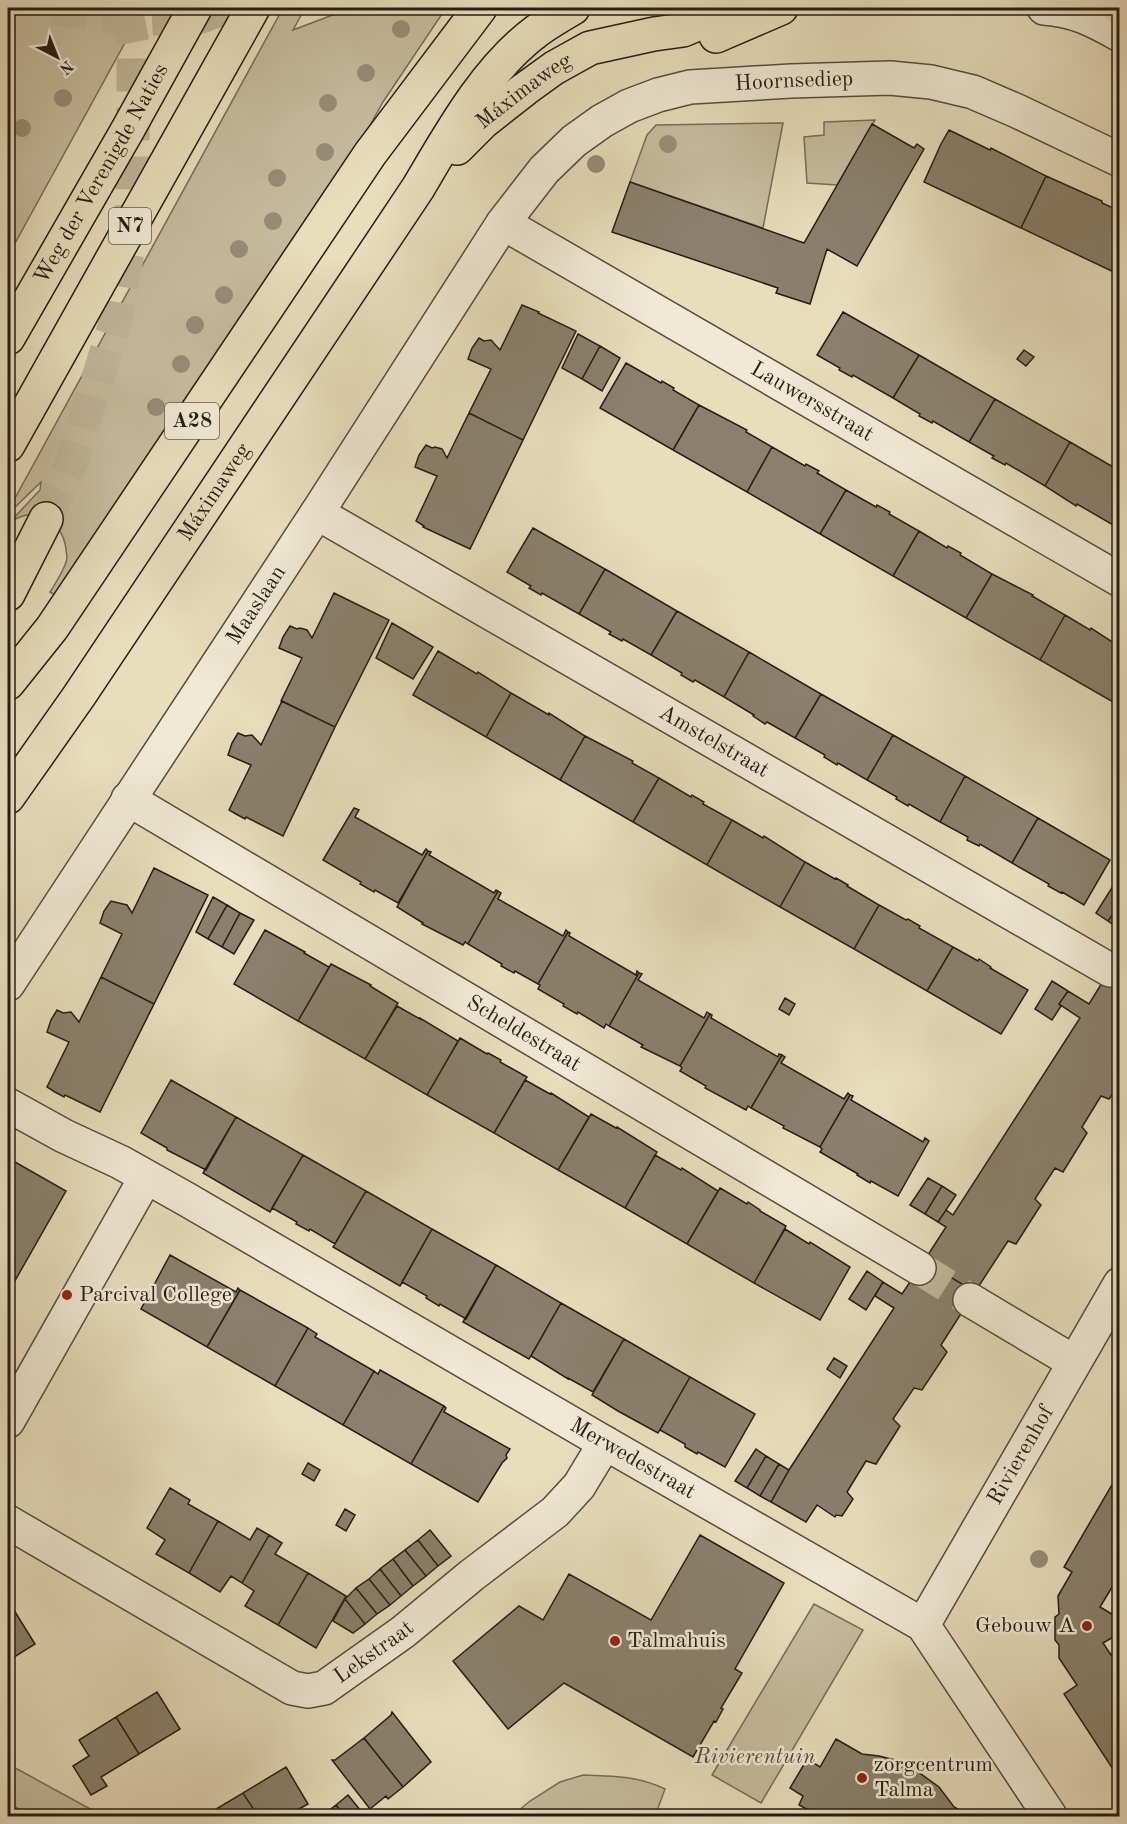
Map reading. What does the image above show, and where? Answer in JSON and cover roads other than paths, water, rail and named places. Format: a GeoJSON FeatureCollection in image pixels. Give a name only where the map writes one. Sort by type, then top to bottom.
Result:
{"type":"FeatureCollection","features":[{"type":"Feature","properties":{"kind":"main road","name":"Weg der Verenigde Naties"},"geometry":{"type":"LineString","coordinates":[[8,338],[128,131],[195,8]]}},
{"type":"Feature","properties":{"kind":"main road","name":"N7"},"geometry":{"type":"LineString","coordinates":[[8,445],[253,8]]}},
{"type":"Feature","properties":{"kind":"main road","name":"A28"},"geometry":{"type":"LineString","coordinates":[[8,683],[52,628],[370,154],[480,8]]}},
{"type":"Feature","properties":{"kind":"main road","name":"Máximaweg"},"geometry":{"type":"LineString","coordinates":[[8,797],[85,687],[418,188],[459,118],[505,60],[537,31],[573,8]]}},
{"type":"Feature","properties":{"kind":"main road","name":"Máximaweg"},"geometry":{"type":"LineString","coordinates":[[654,34],[669,17],[693,8]]}},
{"type":"Feature","properties":{"kind":"main road","name":"Máximaweg"},"geometry":{"type":"LineString","coordinates":[[418,188],[483,122],[554,69],[590,48],[683,30],[736,8]]}},
{"type":"Feature","properties":{"kind":"main road"},"geometry":{"type":"LineString","coordinates":[[654,34],[673,48],[724,34],[781,8]]}},
{"type":"Feature","properties":{"kind":"main road"},"geometry":{"type":"LineString","coordinates":[[8,594],[46,519]]}},
{"type":"Feature","properties":{"kind":"street"},"geometry":{"type":"LineString","coordinates":[[1044,8],[1064,9],[1094,20],[1119,35]]}},
{"type":"Feature","properties":{"kind":"street","name":"Hoornsediep"},"geometry":{"type":"LineString","coordinates":[[503,223],[544,170],[573,141],[629,106],[658,95],[690,87],[890,78],[931,82],[973,92],[1119,160]]}},
{"type":"Feature","properties":{"kind":"street","name":"Maaslaan"},"geometry":{"type":"LineString","coordinates":[[8,984],[317,513],[503,223]]}},
{"type":"Feature","properties":{"kind":"street","name":"Lauwersstraat"},"geometry":{"type":"LineString","coordinates":[[503,223],[1119,580]]}},
{"type":"Feature","properties":{"kind":"street","name":"Amstelstraat"},"geometry":{"type":"LineString","coordinates":[[317,513],[1110,970]]}},
{"type":"Feature","properties":{"kind":"street","name":"Scheldestraat"},"geometry":{"type":"LineString","coordinates":[[128,799],[920,1268]]}},
{"type":"Feature","properties":{"kind":"street","name":"Merwedestraat"},"geometry":{"type":"LineString","coordinates":[[8,1105],[54,1131],[120,1162],[186,1199],[604,1443],[923,1625],[1050,1816]]}},
{"type":"Feature","properties":{"kind":"street"},"geometry":{"type":"LineString","coordinates":[[8,1421],[146,1177]]}},
{"type":"Feature","properties":{"kind":"street","name":"Rivierenhof"},"geometry":{"type":"LineString","coordinates":[[923,1625],[1074,1362],[1117,1295]]}},
{"type":"Feature","properties":{"kind":"street"},"geometry":{"type":"LineString","coordinates":[[970,1300],[1074,1362]]}},
{"type":"Feature","properties":{"kind":"street","name":"Lekstraat"},"geometry":{"type":"LineString","coordinates":[[8,1522],[292,1688],[308,1691],[324,1688],[403,1632],[472,1575],[555,1512],[579,1486],[604,1443]]}},
{"type":"Feature","properties":{"kind":"tunnel"},"geometry":{"type":"LineString","coordinates":[[55,8],[134,20],[201,17],[226,8]]}},
{"type":"Feature","properties":{"kind":"tunnel"},"geometry":{"type":"LineString","coordinates":[[46,519],[72,461],[115,323],[130,242],[133,43],[126,8]]}},
{"type":"Feature","properties":{"kind":"tunnel"},"geometry":{"type":"LineString","coordinates":[[919,1268],[970,1300]]}},
{"type":"Feature","properties":{"kind":"place","name":"Parcival College"},"geometry":{"type":"Point","coordinates":[67,1295]}},
{"type":"Feature","properties":{"kind":"place","name":"Gebouw A"},"geometry":{"type":"Point","coordinates":[1087,1626]}},
{"type":"Feature","properties":{"kind":"place","name":"Talmahuis"},"geometry":{"type":"Point","coordinates":[615,1641]}},
{"type":"Feature","properties":{"kind":"place","name":"zorgcentrum Talma"},"geometry":{"type":"Point","coordinates":[862,1778]}},
{"type":"Feature","properties":{"kind":"park label","name":"Rivierentuin"},"geometry":{"type":"Point","coordinates":[755,1757]}}]}
